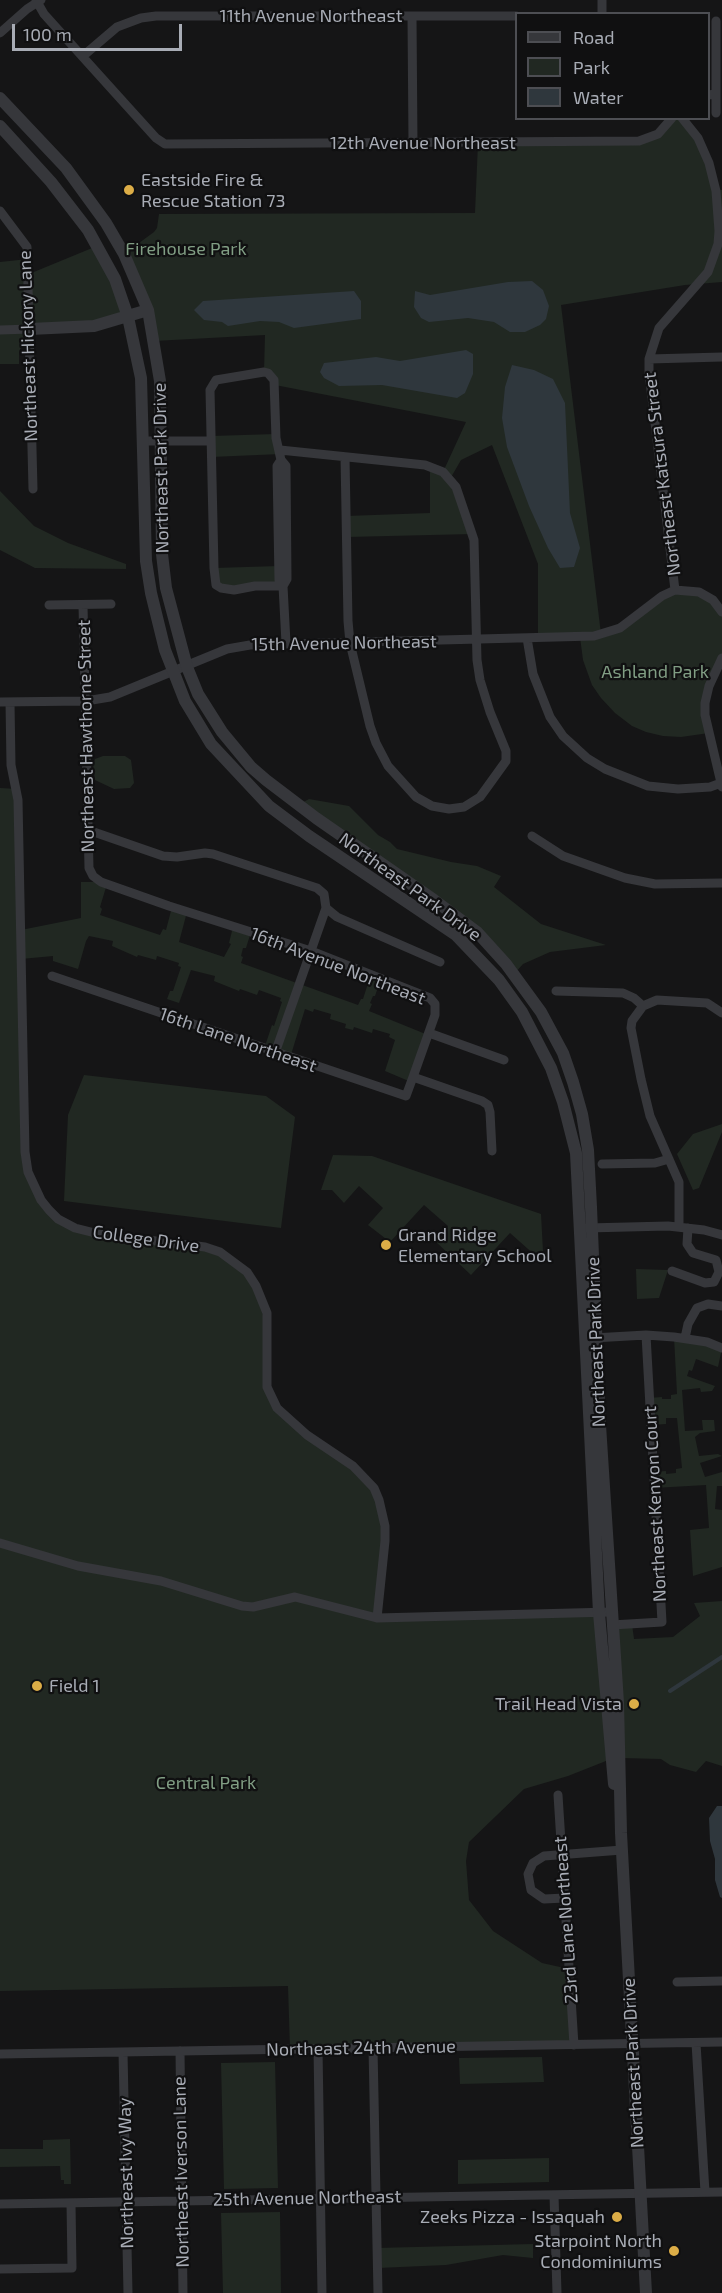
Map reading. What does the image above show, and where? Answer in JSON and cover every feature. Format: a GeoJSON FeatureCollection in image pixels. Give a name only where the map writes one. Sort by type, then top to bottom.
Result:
{"type":"FeatureCollection","features":[{"type":"Feature","properties":{"kind":"street"},"geometry":{"type":"LineString","coordinates":[[0,33],[38,1],[44,14],[83,56]]}},
{"type":"Feature","properties":{"kind":"street"},"geometry":{"type":"LineString","coordinates":[[412,16],[413,144]]}},
{"type":"Feature","properties":{"kind":"street","name":"11th Avenue Northeast"},"geometry":{"type":"LineString","coordinates":[[83,56],[117,27],[141,18],[515,16]]}},
{"type":"Feature","properties":{"kind":"street"},"geometry":{"type":"LineString","coordinates":[[716,21],[712,95],[716,113]]}},
{"type":"Feature","properties":{"kind":"street","name":"12th Avenue Northeast"},"geometry":{"type":"LineString","coordinates":[[83,56],[156,138],[165,144],[639,141],[658,134],[670,120]]}},
{"type":"Feature","properties":{"kind":"street","name":"Northeast Park Drive"},"geometry":{"type":"LineString","coordinates":[[0,98],[66,168],[101,215],[124,254],[148,310],[160,381],[162,554],[166,588],[187,667],[198,694],[222,732],[251,767],[307,812],[477,932],[507,964],[526,990],[553,1032],[576,1092],[588,1150],[585,1228]]}},
{"type":"Feature","properties":{"kind":"street","name":"Northeast Katsura Street"},"geometry":{"type":"LineString","coordinates":[[684,120],[704,149],[719,191],[720,231],[714,258],[708,272],[663,321],[654,337],[649,359],[675,590],[699,592],[713,600],[722,612]]}},
{"type":"Feature","properties":{"kind":"street","name":"Northeast Park Drive"},"geometry":{"type":"LineString","coordinates":[[0,126],[51,183],[88,230],[115,279],[128,317],[141,378],[146,561],[157,623],[185,701],[212,744],[269,806],[309,836],[456,935],[499,980],[536,1036],[563,1102],[576,1153],[585,1228],[607,1617],[611,1759],[621,1833]]}},
{"type":"Feature","properties":{"kind":"street","name":"Northeast Hickory Lane"},"geometry":{"type":"LineString","coordinates":[[0,211],[27,247],[33,489]]}},
{"type":"Feature","properties":{"kind":"street"},"geometry":{"type":"LineString","coordinates":[[0,330],[79,328],[148,310]]}},
{"type":"Feature","properties":{"kind":"street"},"geometry":{"type":"LineString","coordinates":[[649,359],[722,357]]}},
{"type":"Feature","properties":{"kind":"street"},"geometry":{"type":"LineString","coordinates":[[283,586],[255,586],[226,590],[216,585],[214,579],[210,390],[212,384],[221,378],[264,372],[274,380],[276,438],[281,460],[286,466],[287,579],[283,586],[286,644]]}},
{"type":"Feature","properties":{"kind":"street"},"geometry":{"type":"LineString","coordinates":[[142,441],[211,441]]}},
{"type":"Feature","properties":{"kind":"street"},"geometry":{"type":"LineString","coordinates":[[280,450],[425,465],[443,472],[456,487],[474,540],[480,680],[489,712],[507,751],[506,761],[480,797],[464,807],[449,809],[432,806],[416,797],[388,766],[373,735],[351,643],[345,457]]}},
{"type":"Feature","properties":{"kind":"street","name":"15th Avenue Northeast"},"geometry":{"type":"LineString","coordinates":[[5,702],[86,701],[121,694],[237,646],[594,636],[620,628],[662,596],[675,590]]}},
{"type":"Feature","properties":{"kind":"street"},"geometry":{"type":"LineString","coordinates":[[49,605],[111,604]]}},
{"type":"Feature","properties":{"kind":"street","name":"Northeast Hawthorne Street"},"geometry":{"type":"LineString","coordinates":[[83,605],[89,868]]}},
{"type":"Feature","properties":{"kind":"street"},"geometry":{"type":"LineString","coordinates":[[527,638],[532,674],[550,717],[563,736],[587,758],[648,786],[678,789],[721,785],[705,715],[705,703],[709,686],[722,658]]}},
{"type":"Feature","properties":{"kind":"street","name":"College Drive"},"geometry":{"type":"LineString","coordinates":[[5,702],[11,765],[18,800],[25,1152],[28,1172],[41,1200],[49,1210],[58,1219],[75,1228],[99,1234],[205,1247],[220,1252],[247,1272],[256,1286],[267,1313],[267,1388],[277,1408],[307,1435],[354,1466],[374,1488],[379,1500],[385,1526],[385,1541],[377,1618]]}},
{"type":"Feature","properties":{"kind":"street"},"geometry":{"type":"LineString","coordinates":[[88,830],[163,856],[177,857],[205,853],[223,857],[317,888],[324,894],[326,908],[275,1053]]}},
{"type":"Feature","properties":{"kind":"street"},"geometry":{"type":"LineString","coordinates":[[532,836],[563,856],[625,879],[655,884],[722,883]]}},
{"type":"Feature","properties":{"kind":"street","name":"16th Avenue Northeast"},"geometry":{"type":"LineString","coordinates":[[89,868],[100,882],[311,951],[430,998],[436,1008],[413,1077]]}},
{"type":"Feature","properties":{"kind":"street"},"geometry":{"type":"LineString","coordinates":[[326,908],[337,917],[440,962]]}},
{"type":"Feature","properties":{"kind":"street","name":"16th Lane Northeast"},"geometry":{"type":"LineString","coordinates":[[52,976],[406,1096],[413,1077]]}},
{"type":"Feature","properties":{"kind":"street"},"geometry":{"type":"LineString","coordinates":[[556,991],[623,993],[634,998],[643,1006]]}},
{"type":"Feature","properties":{"kind":"street"},"geometry":{"type":"LineString","coordinates":[[672,1271],[705,1283],[714,1282],[719,1272],[716,1260],[693,1253],[687,1244],[681,1190],[650,1116],[631,1028],[632,1021],[643,1006],[649,1002],[665,999],[707,1003],[722,1014]]}},
{"type":"Feature","properties":{"kind":"street"},"geometry":{"type":"LineString","coordinates":[[429,1033],[504,1060]]}},
{"type":"Feature","properties":{"kind":"street"},"geometry":{"type":"LineString","coordinates":[[413,1077],[488,1105],[492,1151]]}},
{"type":"Feature","properties":{"kind":"street"},"geometry":{"type":"LineString","coordinates":[[602,1164],[655,1163],[669,1159]]}},
{"type":"Feature","properties":{"kind":"street"},"geometry":{"type":"LineString","coordinates":[[585,1228],[684,1227],[722,1235]]}},
{"type":"Feature","properties":{"kind":"street"},"geometry":{"type":"LineString","coordinates":[[685,1338],[688,1324],[697,1308],[708,1304],[722,1306]]}},
{"type":"Feature","properties":{"kind":"street"},"geometry":{"type":"LineString","coordinates":[[590,1338],[646,1335],[685,1338],[722,1348]]}},
{"type":"Feature","properties":{"kind":"street","name":"Northeast Kenyon Court"},"geometry":{"type":"LineString","coordinates":[[607,1617],[662,1622],[646,1335]]}},
{"type":"Feature","properties":{"kind":"street"},"geometry":{"type":"LineString","coordinates":[[0,1543],[78,1566],[161,1581],[242,1606],[253,1606],[295,1597],[377,1618],[607,1617]]}},
{"type":"Feature","properties":{"kind":"street","name":"Northeast Park Drive"},"geometry":{"type":"LineString","coordinates":[[607,1617],[619,1714],[621,1833],[646,2293]]}},
{"type":"Feature","properties":{"kind":"street","name":"23rd Lane Northeast"},"geometry":{"type":"LineString","coordinates":[[558,1795],[574,2044]]}},
{"type":"Feature","properties":{"kind":"street"},"geometry":{"type":"LineString","coordinates":[[565,1898],[544,1899],[531,1890],[528,1874],[533,1863],[544,1856],[622,1850]]}},
{"type":"Feature","properties":{"kind":"street"},"geometry":{"type":"LineString","coordinates":[[677,1982],[722,1981]]}},
{"type":"Feature","properties":{"kind":"street","name":"Northeast 24th Avenue"},"geometry":{"type":"LineString","coordinates":[[0,2054],[722,2042]]}},
{"type":"Feature","properties":{"kind":"street"},"geometry":{"type":"LineString","coordinates":[[696,2043],[705,2192]]}},
{"type":"Feature","properties":{"kind":"street"},"geometry":{"type":"LineString","coordinates":[[373,2048],[378,2293]]}},
{"type":"Feature","properties":{"kind":"street"},"geometry":{"type":"LineString","coordinates":[[318,2049],[322,2293]]}},
{"type":"Feature","properties":{"kind":"street","name":"Northeast Iverson Lane"},"geometry":{"type":"LineString","coordinates":[[180,2051],[183,2293]]}},
{"type":"Feature","properties":{"kind":"street","name":"Northeast Ivy Way"},"geometry":{"type":"LineString","coordinates":[[123,2052],[128,2293]]}},
{"type":"Feature","properties":{"kind":"street","name":"25th Avenue Northeast"},"geometry":{"type":"LineString","coordinates":[[0,2204],[722,2192]]}},
{"type":"Feature","properties":{"kind":"street"},"geometry":{"type":"LineString","coordinates":[[554,2195],[556,2293]]}},
{"type":"Feature","properties":{"kind":"street"},"geometry":{"type":"LineString","coordinates":[[0,2269],[72,2268],[71,2202]]}},
{"type":"Feature","properties":{"kind":"green space"},"geometry":{"type":"Polygon","coordinates":[[[671,120],[683,120],[690,127],[716,190],[722,190],[722,282],[685,285],[561,305],[601,634],[675,590],[699,592],[722,612],[722,658],[709,686],[709,733],[681,737],[646,732],[632,726],[615,713],[592,685],[583,660],[580,637],[538,637],[538,564],[492,445],[461,460],[450,479],[473,534],[347,537],[346,516],[430,513],[430,466],[443,472],[466,422],[275,385],[264,372],[265,335],[154,341],[124,254],[154,232],[157,228],[159,214],[475,213],[478,143],[649,139],[671,120]]]}},
{"type":"Feature","properties":{"kind":"green space"},"geometry":{"type":"Polygon","coordinates":[[[97,246],[128,317],[23,330],[24,343],[19,351],[19,364],[0,364],[0,262],[28,259],[29,274],[97,246]]]}},
{"type":"Feature","properties":{"kind":"green space"},"geometry":{"type":"Polygon","coordinates":[[[276,434],[281,454],[211,457],[211,436],[276,434]]]}},
{"type":"Feature","properties":{"kind":"green space"},"geometry":{"type":"Polygon","coordinates":[[[0,491],[34,526],[68,543],[126,564],[126,569],[35,568],[0,550],[0,491]]]}},
{"type":"Feature","properties":{"kind":"green space"},"geometry":{"type":"Polygon","coordinates":[[[279,566],[283,586],[221,588],[214,568],[279,566]]]}},
{"type":"Feature","properties":{"kind":"green space"},"geometry":{"type":"Polygon","coordinates":[[[103,756],[125,756],[131,760],[134,783],[130,788],[114,789],[95,780],[93,764],[95,759],[103,756]]]}},
{"type":"Feature","properties":{"kind":"green space","name":"Central Park"},"geometry":{"type":"Polygon","coordinates":[[[0,788],[17,789],[21,930],[81,918],[81,882],[101,882],[107,884],[100,915],[160,935],[163,929],[166,930],[172,907],[187,912],[179,942],[224,957],[231,944],[229,943],[233,927],[251,932],[246,948],[243,948],[241,963],[358,1005],[363,999],[371,974],[381,978],[369,1011],[428,1035],[411,1082],[385,1071],[395,1040],[389,1037],[390,1034],[373,1029],[372,1033],[354,1027],[353,1030],[345,1028],[346,1024],[330,1019],[331,1014],[305,1009],[290,1058],[264,1049],[282,1002],[281,998],[259,990],[257,995],[240,989],[239,991],[214,981],[215,976],[191,970],[179,1003],[167,999],[170,991],[173,991],[181,967],[178,966],[179,963],[157,956],[156,960],[138,955],[137,957],[112,946],[113,941],[89,936],[78,969],[53,961],[53,956],[21,959],[25,1152],[41,1200],[75,1228],[205,1247],[247,1272],[262,1298],[267,1387],[277,1407],[363,1474],[383,1515],[377,1618],[599,1613],[611,1759],[568,1776],[524,1789],[469,1842],[466,1861],[469,1900],[493,1931],[542,1963],[569,1969],[574,2045],[290,2049],[288,1986],[0,1991],[0,788]]]}},
{"type":"Feature","properties":{"kind":"green space"},"geometry":{"type":"Polygon","coordinates":[[[309,799],[349,806],[378,835],[397,849],[477,866],[501,876],[494,887],[541,924],[606,945],[550,952],[523,964],[514,974],[477,932],[298,805],[309,799]]]}},
{"type":"Feature","properties":{"kind":"green space"},"geometry":{"type":"Polygon","coordinates":[[[84,1075],[266,1096],[295,1117],[281,1228],[64,1201],[68,1115],[84,1075]]]}},
{"type":"Feature","properties":{"kind":"green space"},"geometry":{"type":"Polygon","coordinates":[[[722,1124],[722,1132],[699,1188],[693,1190],[677,1154],[693,1134],[722,1124]]]}},
{"type":"Feature","properties":{"kind":"green space"},"geometry":{"type":"Polygon","coordinates":[[[333,1155],[372,1156],[541,1214],[543,1251],[537,1257],[510,1233],[471,1275],[435,1241],[448,1226],[424,1205],[390,1242],[368,1225],[383,1208],[359,1186],[344,1203],[332,1190],[321,1190],[333,1155]]]}},
{"type":"Feature","properties":{"kind":"green space"},"geometry":{"type":"Polygon","coordinates":[[[636,1269],[668,1270],[659,1298],[637,1299],[636,1269]]]}},
{"type":"Feature","properties":{"kind":"green space"},"geometry":{"type":"Polygon","coordinates":[[[674,1337],[722,1348],[718,1367],[696,1359],[692,1371],[689,1370],[687,1376],[715,1386],[712,1391],[701,1392],[700,1388],[682,1390],[685,1431],[703,1430],[702,1420],[714,1420],[715,1431],[700,1433],[695,1437],[699,1456],[718,1454],[722,1456],[700,1463],[705,1477],[722,1472],[722,1486],[717,1486],[715,1509],[722,1510],[722,1567],[693,1576],[690,1530],[709,1528],[706,1485],[654,1488],[653,1472],[676,1473],[676,1469],[682,1468],[677,1418],[666,1418],[666,1424],[651,1425],[649,1398],[671,1399],[671,1395],[677,1394],[674,1337]]]}},
{"type":"Feature","properties":{"kind":"green space"},"geometry":{"type":"Polygon","coordinates":[[[722,1601],[722,1766],[706,1761],[696,1772],[670,1765],[661,1759],[621,1758],[612,1625],[632,1624],[634,1639],[673,1637],[700,1616],[694,1603],[722,1601]]]}},
{"type":"Feature","properties":{"kind":"green space"},"geometry":{"type":"Polygon","coordinates":[[[542,2057],[544,2082],[460,2084],[459,2058],[542,2057]]]}},
{"type":"Feature","properties":{"kind":"green space"},"geometry":{"type":"Polygon","coordinates":[[[275,2062],[278,2188],[224,2189],[221,2063],[275,2062]]]}},
{"type":"Feature","properties":{"kind":"green space"},"geometry":{"type":"Polygon","coordinates":[[[70,2139],[71,2184],[64,2184],[64,2180],[61,2180],[60,2166],[0,2167],[0,2149],[43,2149],[43,2140],[70,2139]]]}},
{"type":"Feature","properties":{"kind":"green space"},"geometry":{"type":"Polygon","coordinates":[[[549,2158],[549,2182],[458,2184],[458,2160],[549,2158]]]}},
{"type":"Feature","properties":{"kind":"green space"},"geometry":{"type":"Polygon","coordinates":[[[280,2212],[281,2293],[223,2293],[221,2213],[280,2212]]]}},
{"type":"Feature","properties":{"kind":"green space"},"geometry":{"type":"Polygon","coordinates":[[[533,2244],[533,2258],[503,2255],[446,2265],[378,2268],[377,2248],[533,2244]]]}},
{"type":"Feature","properties":{"kind":"water"},"geometry":{"type":"Polygon","coordinates":[[[532,281],[543,290],[549,306],[546,319],[540,325],[525,332],[510,332],[494,322],[468,318],[429,322],[421,318],[414,307],[415,291],[430,295],[508,282],[532,281]]]}},
{"type":"Feature","properties":{"kind":"water"},"geometry":{"type":"Polygon","coordinates":[[[354,291],[361,301],[361,319],[294,328],[279,322],[260,321],[228,326],[222,322],[204,320],[194,310],[203,301],[354,291]]]}},
{"type":"Feature","properties":{"kind":"water"},"geometry":{"type":"Polygon","coordinates":[[[466,350],[473,354],[473,374],[465,393],[457,398],[382,385],[339,386],[324,378],[320,372],[324,363],[376,357],[400,361],[466,350]]]}},
{"type":"Feature","properties":{"kind":"water"},"geometry":{"type":"Polygon","coordinates":[[[512,365],[534,370],[553,379],[565,403],[570,513],[580,548],[574,567],[560,568],[548,548],[529,506],[507,447],[502,418],[505,387],[512,365]]]}},
{"type":"Feature","properties":{"kind":"water"},"geometry":{"type":"Polygon","coordinates":[[[717,1806],[722,1806],[722,1898],[715,1880],[715,1859],[710,1841],[709,1818],[717,1806]]]}},
{"type":"Feature","properties":{"kind":"waterway"},"geometry":{"type":"LineString","coordinates":[[670,1691],[722,1657]]}},
{"type":"Feature","properties":{"kind":"place","name":"Eastside Fire & Rescue Station 73"},"geometry":{"type":"Point","coordinates":[129,190]}},
{"type":"Feature","properties":{"kind":"place","name":"Grand Ridge Elementary School"},"geometry":{"type":"Point","coordinates":[386,1245]}},
{"type":"Feature","properties":{"kind":"place","name":"Field 1"},"geometry":{"type":"Point","coordinates":[37,1686]}},
{"type":"Feature","properties":{"kind":"place","name":"Trail Head Vista"},"geometry":{"type":"Point","coordinates":[634,1704]}},
{"type":"Feature","properties":{"kind":"place","name":"Zeeks Pizza - Issaquah"},"geometry":{"type":"Point","coordinates":[617,2217]}},
{"type":"Feature","properties":{"kind":"place","name":"Starpoint North Condominiums"},"geometry":{"type":"Point","coordinates":[674,2251]}},
{"type":"Feature","properties":{"kind":"park label","name":"Firehouse Park"},"geometry":{"type":"Point","coordinates":[186,249]}},
{"type":"Feature","properties":{"kind":"park label","name":"Ashland Park"},"geometry":{"type":"Point","coordinates":[655,672]}}]}
